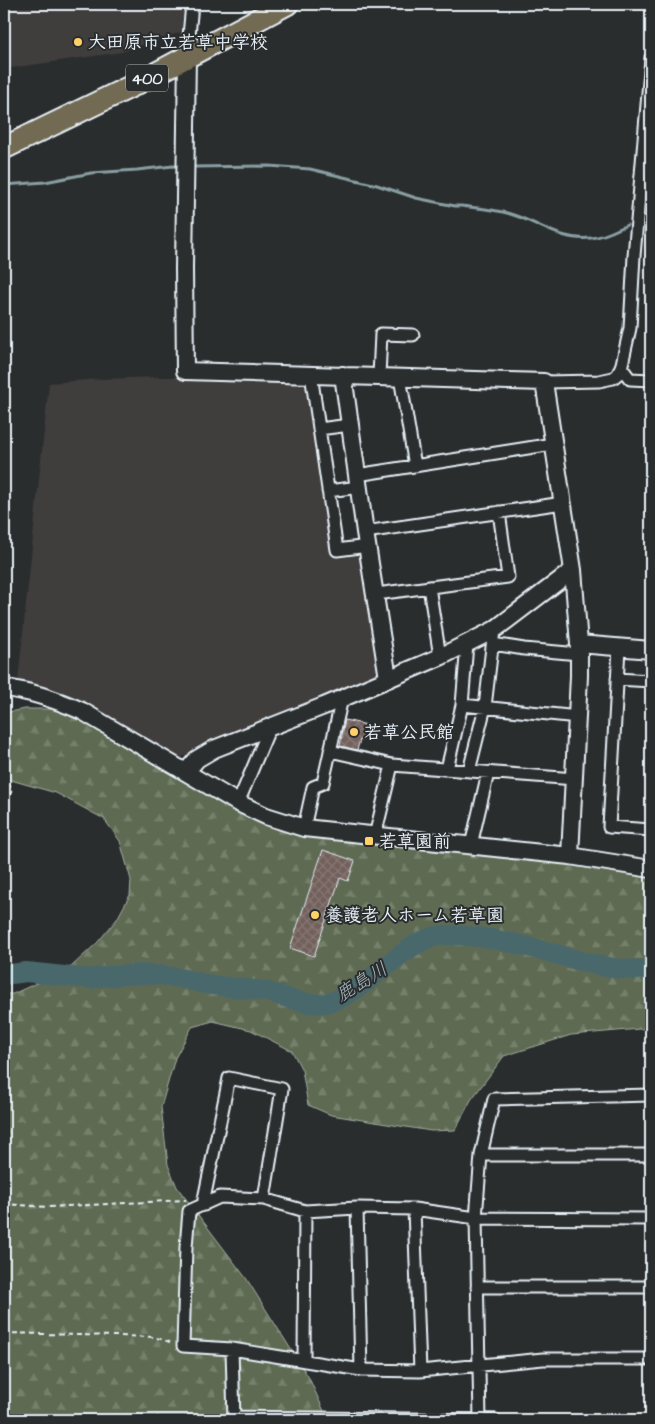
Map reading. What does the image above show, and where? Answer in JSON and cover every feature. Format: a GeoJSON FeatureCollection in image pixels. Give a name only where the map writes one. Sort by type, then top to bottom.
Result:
{"type":"FeatureCollection","features":[{"type":"Feature","properties":{"kind":"highway","name":"400"},"geometry":{"type":"LineString","coordinates":[[4,148],[134,85],[287,4]]}},
{"type":"Feature","properties":{"kind":"street"},"geometry":{"type":"LineString","coordinates":[[192,4],[187,57],[185,371],[544,382],[599,381],[613,378],[618,374],[621,367],[630,328],[634,256],[651,58]]}},
{"type":"Feature","properties":{"kind":"street"},"geometry":{"type":"LineString","coordinates":[[379,376],[381,334],[413,335]]}},
{"type":"Feature","properties":{"kind":"street"},"geometry":{"type":"LineString","coordinates":[[621,367],[630,379],[651,380]]}},
{"type":"Feature","properties":{"kind":"street"},"geometry":{"type":"LineString","coordinates":[[311,374],[337,550],[367,539],[499,512],[562,503]]}},
{"type":"Feature","properties":{"kind":"street"},"geometry":{"type":"LineString","coordinates":[[343,375],[388,678]]}},
{"type":"Feature","properties":{"kind":"street"},"geometry":{"type":"LineString","coordinates":[[400,377],[415,466]]}},
{"type":"Feature","properties":{"kind":"street"},"geometry":{"type":"LineString","coordinates":[[544,382],[573,570],[579,649],[578,717],[570,856]]}},
{"type":"Feature","properties":{"kind":"street"},"geometry":{"type":"LineString","coordinates":[[319,429],[350,425]]}},
{"type":"Feature","properties":{"kind":"street"},"geometry":{"type":"LineString","coordinates":[[328,491],[415,466],[554,444]]}},
{"type":"Feature","properties":{"kind":"street"},"geometry":{"type":"LineString","coordinates":[[376,594],[508,577],[499,512]]}},
{"type":"Feature","properties":{"kind":"street"},"geometry":{"type":"LineString","coordinates":[[186,772],[197,760],[214,750],[440,657],[467,644],[494,637],[573,570]]}},
{"type":"Feature","properties":{"kind":"street"},"geometry":{"type":"LineString","coordinates":[[428,587],[440,657]]}},
{"type":"Feature","properties":{"kind":"street"},"geometry":{"type":"LineString","coordinates":[[494,637],[524,649],[619,648],[651,650]]}},
{"type":"Feature","properties":{"kind":"street"},"geometry":{"type":"LineString","coordinates":[[469,771],[486,707],[494,637]]}},
{"type":"Feature","properties":{"kind":"street"},"geometry":{"type":"LineString","coordinates":[[447,769],[462,705],[467,644]]}},
{"type":"Feature","properties":{"kind":"street"},"geometry":{"type":"LineString","coordinates":[[619,648],[609,827],[651,830]]}},
{"type":"Feature","properties":{"kind":"street"},"geometry":{"type":"LineString","coordinates":[[617,679],[651,681]]}},
{"type":"Feature","properties":{"kind":"street"},"geometry":{"type":"LineString","coordinates":[[4,688],[18,689],[42,695],[76,708],[238,803],[266,816],[304,828],[570,856],[651,869]]}},
{"type":"Feature","properties":{"kind":"street"},"geometry":{"type":"LineString","coordinates":[[304,828],[313,787],[323,782],[342,698]]}},
{"type":"Feature","properties":{"kind":"street"},"geometry":{"type":"LineString","coordinates":[[462,705],[578,717]]}},
{"type":"Feature","properties":{"kind":"street"},"geometry":{"type":"LineString","coordinates":[[238,803],[270,727]]}},
{"type":"Feature","properties":{"kind":"street"},"geometry":{"type":"LineString","coordinates":[[330,751],[392,765],[575,779]]}},
{"type":"Feature","properties":{"kind":"street"},"geometry":{"type":"LineString","coordinates":[[375,836],[392,765]]}},
{"type":"Feature","properties":{"kind":"street"},"geometry":{"type":"LineString","coordinates":[[471,845],[488,773]]}},
{"type":"Feature","properties":{"kind":"street"},"geometry":{"type":"LineString","coordinates":[[204,1202],[229,1078],[282,1089],[264,1199]]}},
{"type":"Feature","properties":{"kind":"street"},"geometry":{"type":"LineString","coordinates":[[480,1420],[476,1218],[481,1155],[494,1099],[651,1095]]}},
{"type":"Feature","properties":{"kind":"street"},"geometry":{"type":"LineString","coordinates":[[481,1155],[651,1155]]}},
{"type":"Feature","properties":{"kind":"street"},"geometry":{"type":"LineString","coordinates":[[651,1219],[476,1218],[414,1209],[357,1208],[304,1211],[264,1199],[220,1197],[204,1202],[189,1211],[183,1346],[232,1349],[361,1370],[420,1371],[543,1359],[651,1360]]}},
{"type":"Feature","properties":{"kind":"street"},"geometry":{"type":"LineString","coordinates":[[357,1208],[361,1370]]}},
{"type":"Feature","properties":{"kind":"street"},"geometry":{"type":"LineString","coordinates":[[414,1209],[420,1371]]}},
{"type":"Feature","properties":{"kind":"street"},"geometry":{"type":"LineString","coordinates":[[304,1211],[304,1361]]}},
{"type":"Feature","properties":{"kind":"street"},"geometry":{"type":"LineString","coordinates":[[477,1287],[651,1287]]}},
{"type":"Feature","properties":{"kind":"street"},"geometry":{"type":"LineString","coordinates":[[232,1349],[234,1419],[495,1420]]}},
{"type":"Feature","properties":{"kind":"path"},"geometry":{"type":"LineString","coordinates":[[4,775],[12,790],[4,805]]}},
{"type":"Feature","properties":{"kind":"path"},"geometry":{"type":"LineString","coordinates":[[4,1204],[48,1207],[204,1202]]}},
{"type":"Feature","properties":{"kind":"path"},"geometry":{"type":"LineString","coordinates":[[4,1333],[154,1337],[183,1346]]}},
{"type":"Feature","properties":{"kind":"shaded area","name":"大田原市立若草中学校"},"geometry":{"type":"Polygon","coordinates":[[[4,4],[185,4],[181,32],[122,52],[4,69],[4,4]]]}},
{"type":"Feature","properties":{"kind":"shaded area"},"geometry":{"type":"Polygon","coordinates":[[[158,377],[234,377],[307,380],[331,554],[361,553],[380,674],[196,750],[177,760],[51,690],[18,681],[49,383],[158,377]]]}},
{"type":"Feature","properties":{"kind":"green space"},"geometry":{"type":"Polygon","coordinates":[[[25,709],[63,709],[87,716],[212,798],[249,815],[327,836],[442,851],[651,872],[651,1028],[571,1035],[504,1056],[471,1100],[455,1130],[431,1131],[331,1115],[308,1105],[302,1070],[292,1051],[251,1030],[213,1021],[192,1027],[175,1058],[161,1107],[168,1165],[177,1187],[246,1278],[309,1378],[328,1420],[4,1420],[4,994],[13,994],[71,967],[97,943],[117,919],[130,895],[131,880],[120,841],[104,819],[56,793],[4,778],[4,713],[25,709]]]}},
{"type":"Feature","properties":{"kind":"building","name":"若草公民館"},"geometry":{"type":"Polygon","coordinates":[[[345,720],[367,725],[363,740],[360,740],[357,750],[340,746],[345,720]]]}},
{"type":"Feature","properties":{"kind":"building","name":"養護老人ホーム若草園"},"geometry":{"type":"Polygon","coordinates":[[[323,850],[355,861],[348,881],[340,878],[314,956],[290,948],[323,850]]]}},
{"type":"Feature","properties":{"kind":"waterway"},"geometry":{"type":"LineString","coordinates":[[4,185],[45,182],[91,173],[173,166],[182,167]]}},
{"type":"Feature","properties":{"kind":"waterway"},"geometry":{"type":"LineString","coordinates":[[195,167],[269,166],[310,169],[377,185],[416,198],[455,206],[496,210],[517,216],[569,237],[591,238],[601,236],[627,225]]}},
{"type":"Feature","properties":{"kind":"waterway"},"geometry":{"type":"LineString","coordinates":[[646,223],[651,222]]}},
{"type":"Feature","properties":{"kind":"waterway","name":"鹿島川"},"geometry":{"type":"LineString","coordinates":[[4,975],[26,972],[93,979],[117,975],[164,975],[214,985],[259,990],[311,1004],[319,1004],[342,997],[357,988],[416,944],[446,935],[471,936],[508,942],[583,962],[610,967],[637,970],[651,969]]}},
{"type":"Feature","properties":{"kind":"place","name":"大田原市立若草中学校"},"geometry":{"type":"Point","coordinates":[78,42]}},
{"type":"Feature","properties":{"kind":"place","name":"若草公民館"},"geometry":{"type":"Point","coordinates":[354,732]}},
{"type":"Feature","properties":{"kind":"place","name":"若草園前"},"geometry":{"type":"Point","coordinates":[369,841]}},
{"type":"Feature","properties":{"kind":"place","name":"養護老人ホーム若草園"},"geometry":{"type":"Point","coordinates":[315,915]}}]}
